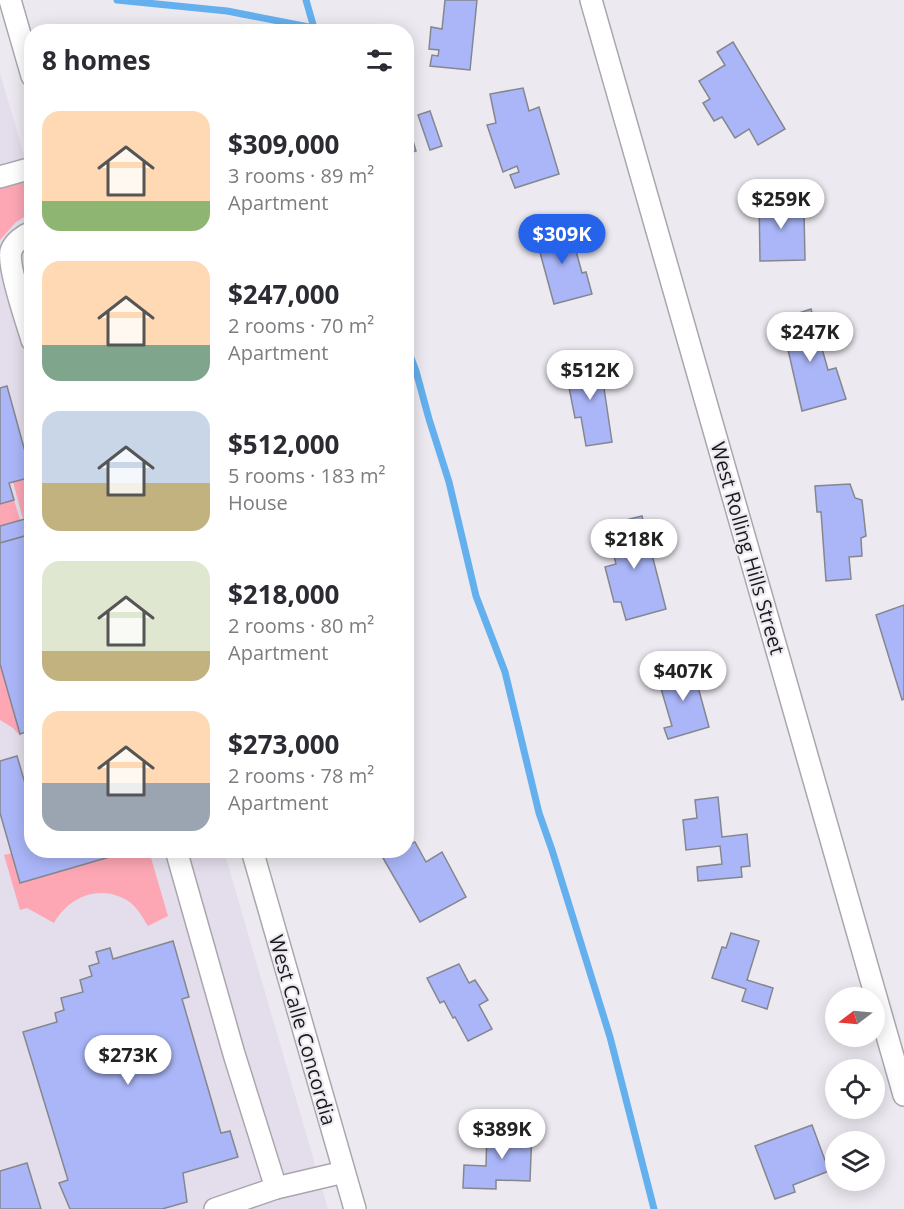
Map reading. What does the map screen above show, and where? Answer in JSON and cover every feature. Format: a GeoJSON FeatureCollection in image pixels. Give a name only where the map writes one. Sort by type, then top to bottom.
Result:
{"type":"FeatureCollection","features":[{"type":"Feature","properties":{"kind":"street"},"geometry":{"type":"LineString","coordinates":[[10,0],[24,48]]}},
{"type":"Feature","properties":{"kind":"street","name":"West Rolling Hills Street"},"geometry":{"type":"LineString","coordinates":[[591,0],[904,1095]]}},
{"type":"Feature","properties":{"kind":"street"},"geometry":{"type":"LineString","coordinates":[[0,177],[24,170]]}},
{"type":"Feature","properties":{"kind":"street"},"geometry":{"type":"LineString","coordinates":[[24,236],[11,251],[11,268],[24,313]]}},
{"type":"Feature","properties":{"kind":"street"},"geometry":{"type":"LineString","coordinates":[[178,858],[234,1054],[276,1188]]}},
{"type":"Feature","properties":{"kind":"street","name":"West Calle Concordia"},"geometry":{"type":"LineString","coordinates":[[254,858],[355,1209]]}},
{"type":"Feature","properties":{"kind":"street"},"geometry":{"type":"LineString","coordinates":[[215,1209],[276,1188],[344,1172]]}},
{"type":"Feature","properties":{"kind":"shaded area"},"geometry":{"type":"Polygon","coordinates":[[[0,73],[24,155],[24,858],[226,858],[328,1209],[0,1209],[0,73]]]}},
{"type":"Feature","properties":{"kind":"shaded area"},"geometry":{"type":"Polygon","coordinates":[[[24,182],[24,217],[16,222],[0,240],[0,188],[24,182]]]}},
{"type":"Feature","properties":{"kind":"shaded area"},"geometry":{"type":"Polygon","coordinates":[[[24,479],[24,519],[23,519],[13,482],[24,479]]]}},
{"type":"Feature","properties":{"kind":"shaded area"},"geometry":{"type":"Polygon","coordinates":[[[14,500],[20,520],[0,526],[0,504],[14,500]]]}},
{"type":"Feature","properties":{"kind":"shaded area"},"geometry":{"type":"Polygon","coordinates":[[[0,664],[21,737],[13,728],[0,720],[0,664]]]}},
{"type":"Feature","properties":{"kind":"shaded area"},"geometry":{"type":"Polygon","coordinates":[[[12,853],[20,883],[105,858],[151,858],[168,916],[148,926],[131,903],[120,897],[99,893],[78,899],[69,905],[54,923],[27,908],[20,910],[4,855],[12,853]]]}},
{"type":"Feature","properties":{"kind":"building"},"geometry":{"type":"Polygon","coordinates":[[[445,0],[477,0],[470,70],[430,66],[432,55],[438,56],[439,50],[429,49],[431,27],[442,29],[445,0]]]}},
{"type":"Feature","properties":{"kind":"building"},"geometry":{"type":"Polygon","coordinates":[[[733,42],[785,129],[758,145],[749,129],[735,138],[722,117],[714,121],[703,103],[710,99],[699,81],[725,65],[717,52],[733,42]]]}},
{"type":"Feature","properties":{"kind":"building"},"geometry":{"type":"Polygon","coordinates":[[[523,88],[529,111],[539,107],[559,174],[515,188],[510,175],[519,172],[517,166],[503,172],[487,125],[496,123],[490,94],[523,88]]]}},
{"type":"Feature","properties":{"kind":"building"},"geometry":{"type":"Polygon","coordinates":[[[430,111],[442,146],[430,150],[418,115],[430,111]]]}},
{"type":"Feature","properties":{"kind":"building"},"geometry":{"type":"Polygon","coordinates":[[[789,195],[790,212],[804,212],[805,260],[760,261],[759,196],[789,195]]]}},
{"type":"Feature","properties":{"kind":"building"},"geometry":{"type":"Polygon","coordinates":[[[569,225],[582,273],[586,272],[592,294],[554,304],[535,234],[569,225]]]}},
{"type":"Feature","properties":{"kind":"building"},"geometry":{"type":"Polygon","coordinates":[[[811,309],[828,370],[836,368],[846,399],[802,411],[781,319],[811,309]]]}},
{"type":"Feature","properties":{"kind":"building"},"geometry":{"type":"Polygon","coordinates":[[[603,361],[608,386],[604,388],[612,442],[586,446],[581,417],[575,418],[565,367],[603,361]]]}},
{"type":"Feature","properties":{"kind":"building"},"geometry":{"type":"Polygon","coordinates":[[[7,386],[24,448],[24,479],[9,483],[14,500],[0,504],[0,388],[7,386]]]}},
{"type":"Feature","properties":{"kind":"building"},"geometry":{"type":"Polygon","coordinates":[[[850,484],[855,498],[862,500],[866,536],[861,538],[862,556],[849,557],[851,579],[826,581],[821,512],[817,512],[815,486],[850,484]]]}},
{"type":"Feature","properties":{"kind":"building"},"geometry":{"type":"Polygon","coordinates":[[[642,516],[666,609],[626,620],[621,602],[614,602],[605,567],[616,564],[606,525],[642,516]]]}},
{"type":"Feature","properties":{"kind":"building"},"geometry":{"type":"Polygon","coordinates":[[[24,519],[24,536],[0,543],[0,526],[24,519]]]}},
{"type":"Feature","properties":{"kind":"building"},"geometry":{"type":"Polygon","coordinates":[[[24,536],[24,733],[20,734],[0,664],[0,543],[24,536]]]}},
{"type":"Feature","properties":{"kind":"building"},"geometry":{"type":"Polygon","coordinates":[[[904,605],[904,699],[902,700],[876,615],[904,605]]]}},
{"type":"Feature","properties":{"kind":"building"},"geometry":{"type":"Polygon","coordinates":[[[692,665],[709,727],[668,739],[664,728],[672,726],[657,675],[692,665]]]}},
{"type":"Feature","properties":{"kind":"building"},"geometry":{"type":"Polygon","coordinates":[[[17,756],[24,780],[24,858],[106,858],[20,883],[0,813],[0,761],[17,756]]]}},
{"type":"Feature","properties":{"kind":"building"},"geometry":{"type":"Polygon","coordinates":[[[718,797],[722,837],[747,834],[750,866],[741,867],[742,877],[698,881],[697,867],[722,864],[720,846],[686,850],[683,820],[697,818],[695,800],[718,797]]]}},
{"type":"Feature","properties":{"kind":"building"},"geometry":{"type":"Polygon","coordinates":[[[414,842],[426,862],[442,852],[466,897],[420,922],[383,858],[414,858],[414,842]]]}},
{"type":"Feature","properties":{"kind":"building"},"geometry":{"type":"Polygon","coordinates":[[[731,933],[759,941],[747,980],[773,988],[767,1009],[742,1001],[746,989],[712,978],[722,947],[726,948],[731,933]]]}},
{"type":"Feature","properties":{"kind":"building"},"geometry":{"type":"Polygon","coordinates":[[[173,941],[189,997],[182,999],[221,1133],[230,1131],[238,1157],[183,1173],[187,1202],[162,1209],[70,1209],[59,1183],[68,1180],[23,1032],[57,1022],[55,1013],[64,1010],[61,998],[83,992],[80,980],[92,976],[89,966],[99,963],[96,952],[110,948],[113,959],[173,941]]]}},
{"type":"Feature","properties":{"kind":"building"},"geometry":{"type":"Polygon","coordinates":[[[459,964],[469,983],[475,980],[488,1000],[479,1005],[492,1029],[468,1041],[444,1001],[440,1003],[427,978],[459,964]]]}},
{"type":"Feature","properties":{"kind":"building"},"geometry":{"type":"Polygon","coordinates":[[[812,1125],[825,1160],[825,1173],[793,1185],[795,1192],[775,1199],[755,1146],[812,1125]]]}},
{"type":"Feature","properties":{"kind":"building"},"geometry":{"type":"Polygon","coordinates":[[[487,1129],[532,1130],[530,1181],[496,1180],[496,1189],[463,1188],[464,1165],[486,1166],[487,1129]]]}},
{"type":"Feature","properties":{"kind":"building"},"geometry":{"type":"Polygon","coordinates":[[[27,1163],[41,1209],[0,1209],[0,1171],[27,1163]]]}},
{"type":"Feature","properties":{"kind":"waterway"},"geometry":{"type":"LineString","coordinates":[[117,0],[227,11],[294,24]]}},
{"type":"Feature","properties":{"kind":"waterway"},"geometry":{"type":"LineString","coordinates":[[306,0],[313,24]]}},
{"type":"Feature","properties":{"kind":"waterway"},"geometry":{"type":"LineString","coordinates":[[414,366],[449,482],[476,596],[505,672],[539,813],[610,1037],[654,1209]]}}]}
